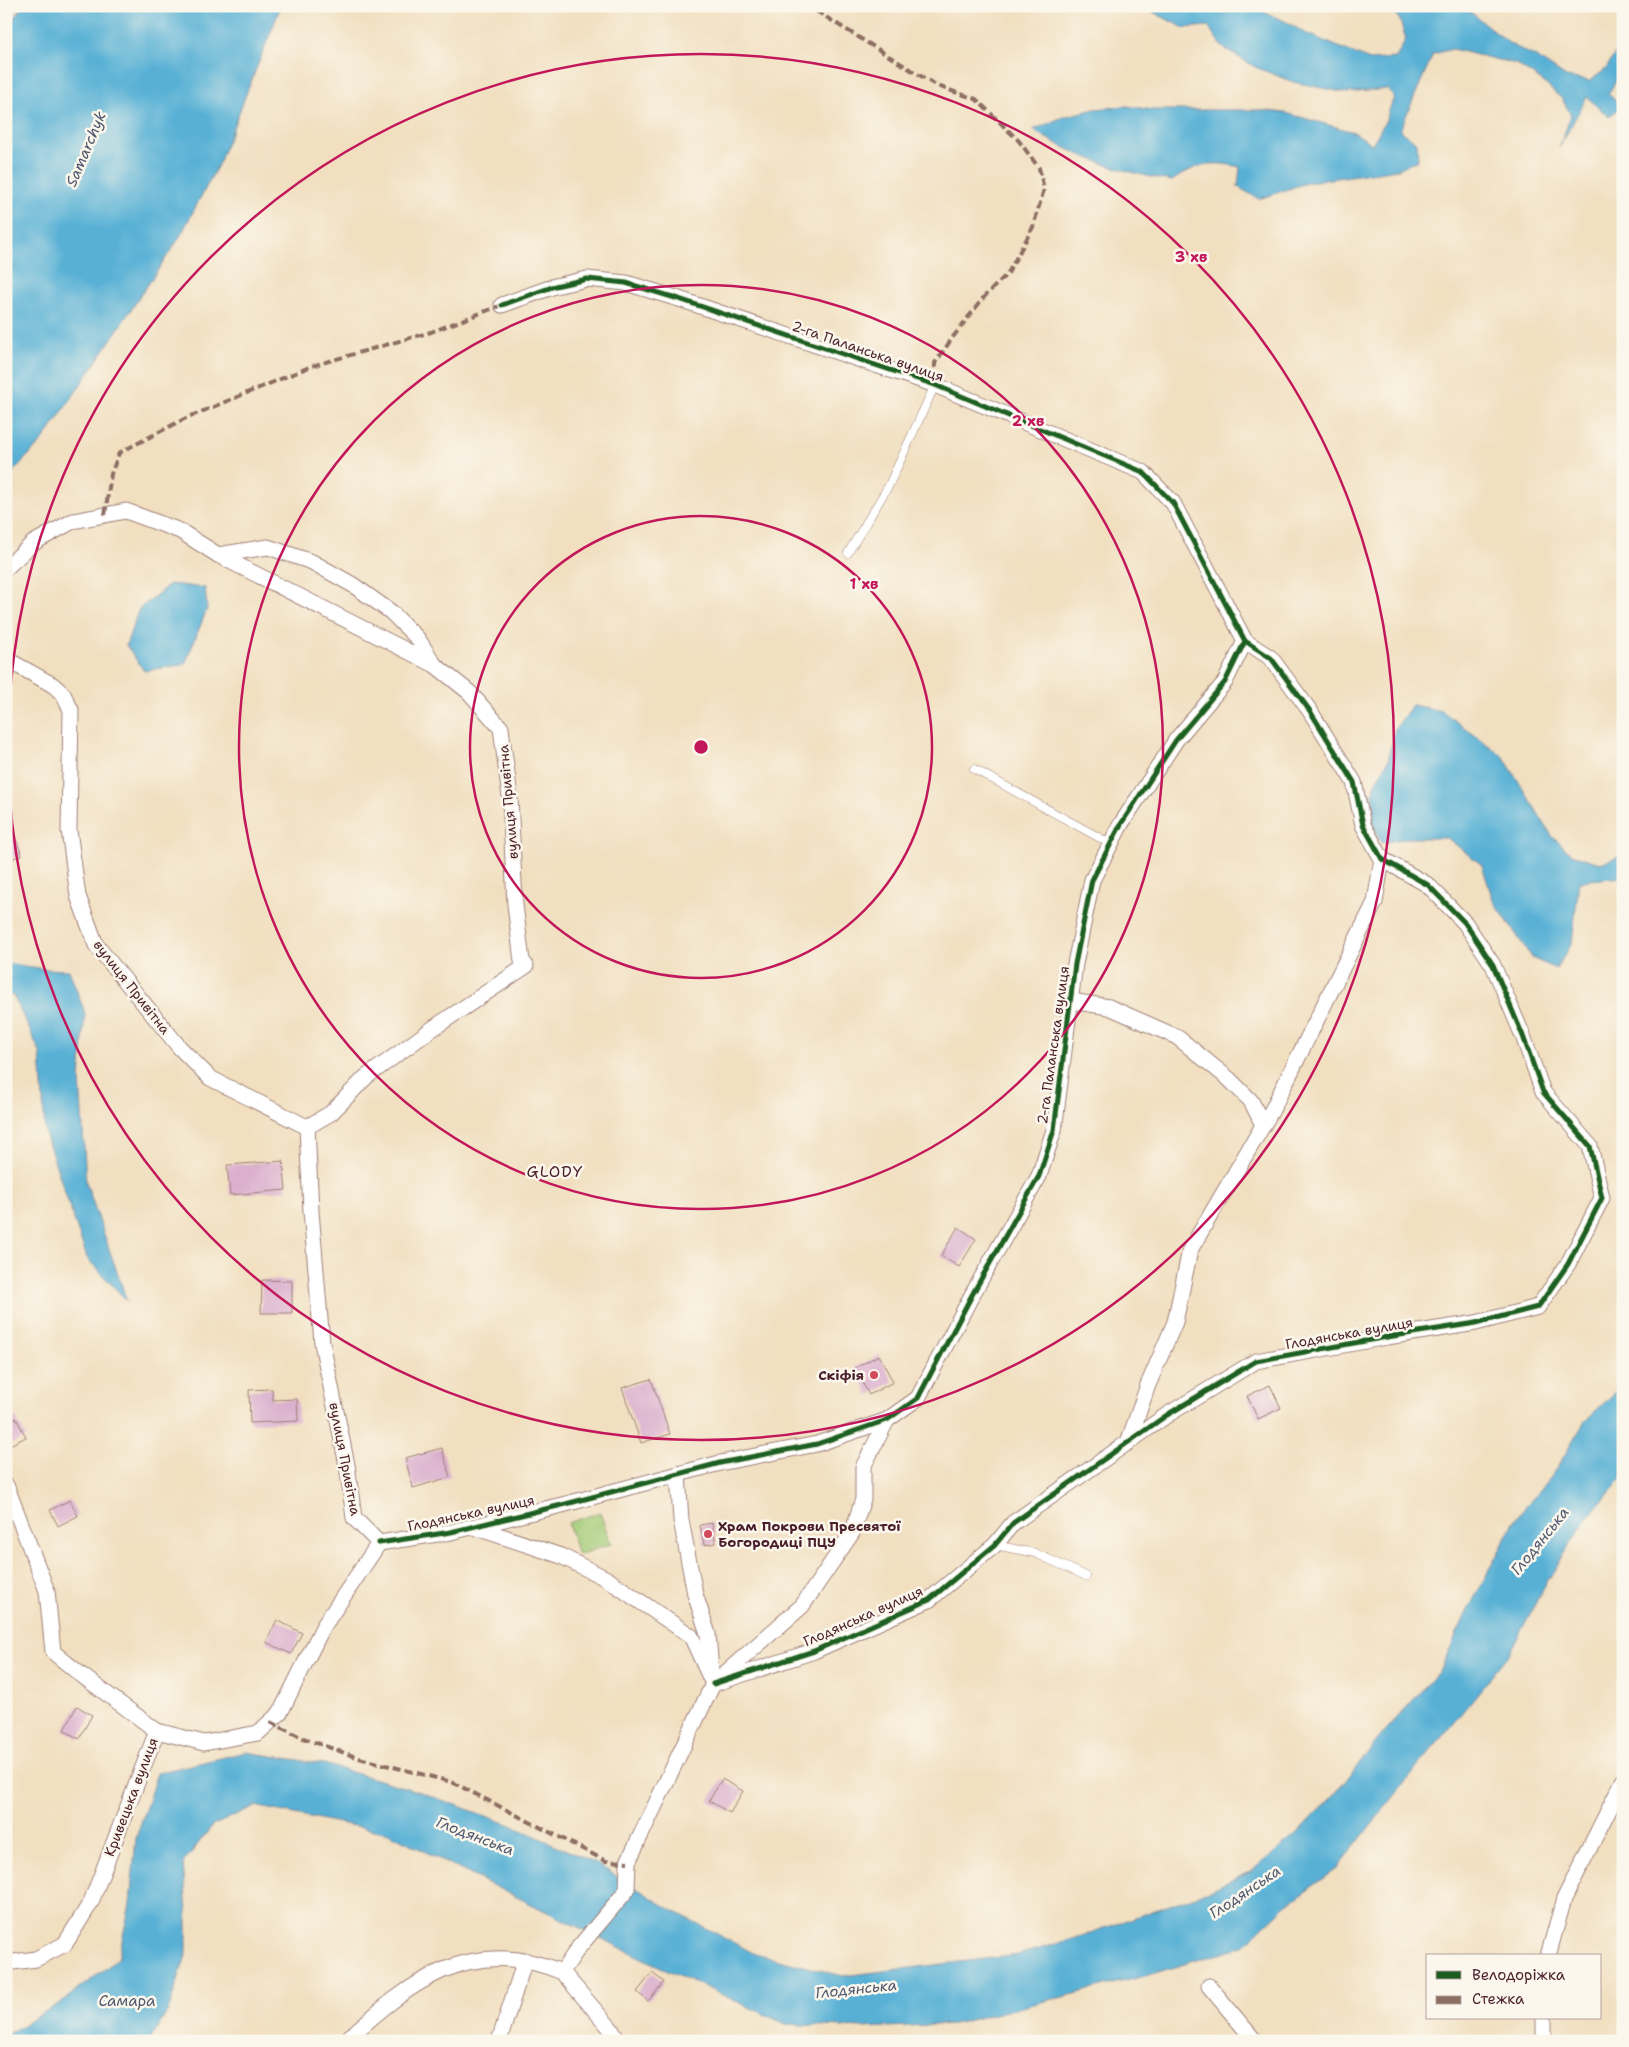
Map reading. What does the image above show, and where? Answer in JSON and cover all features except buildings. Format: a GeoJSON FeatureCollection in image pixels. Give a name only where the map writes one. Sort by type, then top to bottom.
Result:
{"type":"FeatureCollection","features":[{"type":"Feature","properties":{"kind":"street","name":"2-га Паланська вулиця"},"geometry":{"type":"LineString","coordinates":[[502,305],[556,286],[587,279],[626,283],[935,385],[1143,472],[1173,503],[1245,641],[1271,658],[1310,711],[1350,774],[1354,782],[1363,825],[1382,860]]}},
{"type":"Feature","properties":{"kind":"street","name":"вулиця Привітна"},"geometry":{"type":"LineString","coordinates":[[6,568],[33,543],[74,520],[126,511],[180,531],[218,555],[435,665],[469,692],[501,728],[510,797],[515,905],[522,961],[526,966],[432,1029],[373,1072],[331,1112],[307,1126]]}},
{"type":"Feature","properties":{"kind":"street"},"geometry":{"type":"LineString","coordinates":[[218,555],[268,546],[312,562],[353,585],[391,612],[418,639],[435,665]]}},
{"type":"Feature","properties":{"kind":"street","name":"2-га Паланська вулиця"},"geometry":{"type":"LineString","coordinates":[[887,1420],[918,1398],[972,1295],[1039,1176],[1054,1130],[1075,964],[1092,880],[1121,824],[1176,740],[1225,682],[1245,641]]}},
{"type":"Feature","properties":{"kind":"street","name":"вулиця Привітна"},"geometry":{"type":"LineString","coordinates":[[6,659],[53,685],[63,694],[71,710],[70,830],[78,896],[96,945],[180,1048],[210,1078],[307,1126]]}},
{"type":"Feature","properties":{"kind":"street"},"geometry":{"type":"LineString","coordinates":[[1128,1443],[1148,1385],[1175,1322],[1190,1250],[1263,1125],[1375,902],[1382,860]]}},
{"type":"Feature","properties":{"kind":"street","name":"Глодянська вулиця"},"geometry":{"type":"LineString","coordinates":[[473,1526],[561,1556],[607,1579],[691,1636],[713,1684],[814,1651],[929,1600],[995,1545],[1013,1523],[1167,1415],[1256,1361],[1386,1337],[1476,1323],[1538,1307],[1568,1264],[1602,1198],[1590,1146],[1543,1092],[1523,1036],[1493,965],[1465,923],[1428,885],[1382,860]]}},
{"type":"Feature","properties":{"kind":"street"},"geometry":{"type":"LineString","coordinates":[[1071,1001],[1109,1007],[1177,1037],[1229,1079],[1251,1101],[1263,1125]]}},
{"type":"Feature","properties":{"kind":"street","name":"вулиця Привітна"},"geometry":{"type":"LineString","coordinates":[[307,1126],[311,1211],[322,1343],[347,1464],[354,1518],[379,1542]]}},
{"type":"Feature","properties":{"kind":"street"},"geometry":{"type":"LineString","coordinates":[[562,1972],[579,1947],[628,1890],[628,1862],[713,1684],[802,1606],[852,1533],[863,1499],[863,1467],[887,1420]]}},
{"type":"Feature","properties":{"kind":"street","name":"Глодянська вулиця"},"geometry":{"type":"LineString","coordinates":[[379,1542],[451,1532],[566,1504],[720,1462],[817,1444],[887,1420]]}},
{"type":"Feature","properties":{"kind":"street"},"geometry":{"type":"LineString","coordinates":[[678,1474],[681,1520],[695,1594],[708,1634],[713,1684]]}},
{"type":"Feature","properties":{"kind":"street","name":"Кривецька вулиця"},"geometry":{"type":"LineString","coordinates":[[6,1485],[47,1591],[53,1652],[157,1731],[91,1902],[65,1944],[36,1959],[6,1963]]}},
{"type":"Feature","properties":{"kind":"street"},"geometry":{"type":"LineString","coordinates":[[157,1731],[204,1743],[258,1733],[280,1713],[323,1628],[379,1542]]}},
{"type":"Feature","properties":{"kind":"street"},"geometry":{"type":"LineString","coordinates":[[1549,1954],[1564,1899],[1623,1781]]}},
{"type":"Feature","properties":{"kind":"street"},"geometry":{"type":"LineString","coordinates":[[345,2041],[386,2004],[430,1975],[471,1961],[503,1958],[542,1964],[562,1972],[611,2028],[619,2041]]}},
{"type":"Feature","properties":{"kind":"street"},"geometry":{"type":"LineString","coordinates":[[499,2041],[524,1960]]}},
{"type":"Feature","properties":{"kind":"street"},"geometry":{"type":"LineString","coordinates":[[1209,1986],[1255,2041]]}},
{"type":"Feature","properties":{"kind":"street"},"geometry":{"type":"LineString","coordinates":[[1544,2020],[1544,2041]]}},
{"type":"Feature","properties":{"kind":"lane"},"geometry":{"type":"LineString","coordinates":[[848,553],[889,485],[935,385]]}},
{"type":"Feature","properties":{"kind":"lane"},"geometry":{"type":"LineString","coordinates":[[974,769],[1111,844]]}},
{"type":"Feature","properties":{"kind":"lane"},"geometry":{"type":"LineString","coordinates":[[995,1545],[1036,1553],[1086,1576]]}},
{"type":"Feature","properties":{"kind":"green space"},"geometry":{"type":"Polygon","coordinates":[[[600,1512],[611,1544],[578,1555],[568,1523],[600,1512]]]}},
{"type":"Feature","properties":{"kind":"water","name":"Samarchyk"},"geometry":{"type":"Polygon","coordinates":[[[23,6],[281,6],[219,163],[178,240],[44,439],[6,479],[6,37],[9,25],[23,6]]]}},
{"type":"Feature","properties":{"kind":"water"},"geometry":{"type":"Polygon","coordinates":[[[1141,6],[1213,6],[1223,13],[1256,9],[1285,21],[1305,33],[1370,60],[1396,58],[1406,39],[1399,18],[1384,6],[1463,6],[1510,44],[1536,57],[1566,77],[1590,81],[1606,69],[1623,40],[1623,70],[1608,94],[1622,106],[1609,117],[1587,97],[1559,148],[1571,115],[1562,99],[1542,81],[1516,64],[1452,49],[1433,54],[1400,130],[1417,143],[1418,160],[1398,169],[1309,182],[1259,199],[1238,187],[1240,167],[1220,164],[1204,165],[1172,181],[1117,168],[1082,156],[1033,130],[1063,117],[1095,109],[1127,106],[1153,110],[1259,110],[1286,113],[1354,132],[1372,144],[1385,122],[1394,97],[1387,89],[1347,93],[1293,82],[1255,67],[1222,47],[1208,26],[1184,28],[1141,6]]]}},
{"type":"Feature","properties":{"kind":"water"},"geometry":{"type":"Polygon","coordinates":[[[170,584],[205,588],[207,609],[185,664],[144,671],[126,645],[139,609],[170,584]]]}},
{"type":"Feature","properties":{"kind":"water"},"geometry":{"type":"Polygon","coordinates":[[[1412,705],[1442,711],[1503,756],[1552,836],[1571,854],[1600,863],[1623,855],[1623,877],[1579,881],[1572,943],[1556,969],[1532,958],[1493,900],[1482,865],[1447,838],[1408,838],[1381,843],[1370,819],[1374,785],[1388,761],[1395,729],[1412,705]]]}},
{"type":"Feature","properties":{"kind":"water"},"geometry":{"type":"Polygon","coordinates":[[[6,963],[44,969],[69,970],[85,1013],[80,1079],[86,1182],[127,1301],[87,1258],[45,1133],[40,1052],[13,995],[6,995],[6,963]]]}},
{"type":"Feature","properties":{"kind":"water","name":"Самара"},"geometry":{"type":"Polygon","coordinates":[[[1623,1385],[1623,1477],[1585,1521],[1545,1585],[1508,1656],[1384,1808],[1337,1869],[1285,1906],[1243,1946],[1145,1976],[954,2024],[862,2028],[786,2024],[650,1962],[389,1833],[255,1806],[212,1826],[183,1863],[187,1912],[187,1952],[168,2011],[149,2041],[6,2041],[6,2035],[60,2003],[118,1959],[130,1904],[136,1838],[157,1773],[246,1752],[324,1764],[417,1791],[511,1825],[597,1864],[670,1909],[755,1954],[843,1976],[1018,1955],[1076,1938],[1201,1894],[1250,1872],[1296,1835],[1335,1794],[1380,1737],[1440,1670],[1468,1610],[1517,1517],[1552,1476],[1585,1421],[1623,1385]]]}},
{"type":"Feature","properties":{"kind":"marked path"},"geometry":{"type":"LineString","coordinates":[[805,6],[813,9],[937,86],[976,99],[1019,141],[1039,168],[1044,189],[1033,227],[1008,273],[984,297],[935,363],[935,385]]}},
{"type":"Feature","properties":{"kind":"marked path"},"geometry":{"type":"LineString","coordinates":[[105,515],[111,474],[119,453],[184,419],[312,366],[431,332],[502,305]]}},
{"type":"Feature","properties":{"kind":"marked path"},"geometry":{"type":"LineString","coordinates":[[270,1722],[303,1738],[359,1758],[452,1782],[606,1861],[628,1862]]}},
{"type":"Feature","properties":{"kind":"cycle path"},"geometry":{"type":"LineString","coordinates":[[502,305],[555,286],[587,279],[626,283],[935,385],[1143,472],[1173,503],[1245,641],[1271,658],[1310,711],[1354,782],[1363,825],[1382,859],[1428,885],[1465,923],[1493,965],[1523,1036],[1543,1092],[1590,1146],[1602,1198],[1568,1264],[1538,1307],[1476,1323],[1256,1361],[1167,1415],[1013,1523],[995,1545],[929,1600],[814,1651],[713,1684]]}},
{"type":"Feature","properties":{"kind":"cycle path"},"geometry":{"type":"LineString","coordinates":[[379,1543],[451,1532],[720,1463],[817,1444],[887,1420],[918,1398],[972,1295],[1039,1176],[1054,1130],[1075,964],[1092,880],[1121,824],[1176,740],[1225,682],[1245,641]]}},
{"type":"Feature","properties":{"kind":"place","name":"Скіфія"},"geometry":{"type":"Point","coordinates":[874,1375]}},
{"type":"Feature","properties":{"kind":"place","name":"Храм Покрови Пресвятої Богородиці ПЦУ"},"geometry":{"type":"Point","coordinates":[708,1534]}},
{"type":"Feature","properties":{"kind":"district","name":"GLODY"},"geometry":{"type":"Point","coordinates":[555,1171]}},
{"type":"Feature","properties":{"kind":"water label","name":"Глодянська"},"geometry":{"type":"Point","coordinates":[1540,1541]}},
{"type":"Feature","properties":{"kind":"water label","name":"Глодянська"},"geometry":{"type":"Point","coordinates":[475,1836]}},
{"type":"Feature","properties":{"kind":"water label","name":"Глодянська"},"geometry":{"type":"Point","coordinates":[1245,1892]}},
{"type":"Feature","properties":{"kind":"water label","name":"Глодянська"},"geometry":{"type":"Point","coordinates":[856,1989]}}]}
